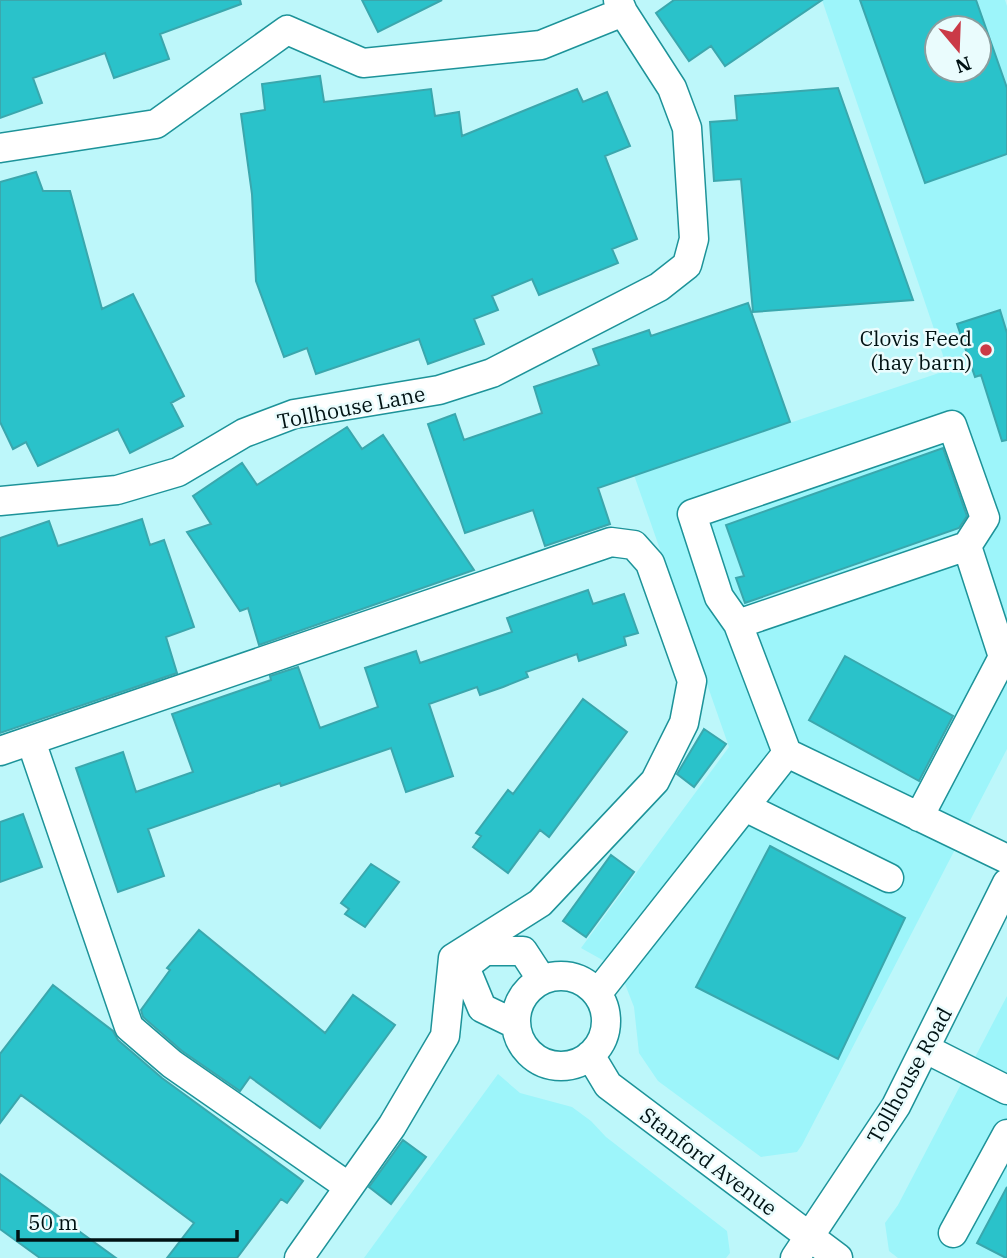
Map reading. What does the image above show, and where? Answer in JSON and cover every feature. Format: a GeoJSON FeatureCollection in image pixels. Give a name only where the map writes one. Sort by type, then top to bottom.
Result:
{"type":"FeatureCollection","features":[{"type":"Feature","properties":{"kind":"street"},"geometry":{"type":"LineString","coordinates":[[0,148],[156,124],[287,30],[363,63],[541,45],[620,6]]}},
{"type":"Feature","properties":{"kind":"street","name":"Tollhouse Lane"},"geometry":{"type":"LineString","coordinates":[[0,501],[117,490],[178,472],[244,433],[294,414],[439,390],[492,373],[659,287],[687,265],[694,239],[687,128],[672,88],[620,6]]}},
{"type":"Feature","properties":{"kind":"street"},"geometry":{"type":"LineString","coordinates":[[738,624],[967,546],[985,518],[952,425],[692,514],[719,597],[738,624],[787,753],[1007,859]]}},
{"type":"Feature","properties":{"kind":"street"},"geometry":{"type":"LineString","coordinates":[[0,751],[611,542],[634,545],[650,563],[692,681],[684,723],[655,780],[540,903],[459,962],[444,1036],[392,1126],[299,1258]]}},
{"type":"Feature","properties":{"kind":"street"},"geometry":{"type":"LineString","coordinates":[[919,817],[1003,657],[967,546]]}},
{"type":"Feature","properties":{"kind":"street"},"geometry":{"type":"LineString","coordinates":[[31,741],[129,1027],[172,1064],[349,1187]]}},
{"type":"Feature","properties":{"kind":"street"},"geometry":{"type":"LineString","coordinates":[[597,994],[787,753]]}},
{"type":"Feature","properties":{"kind":"street"},"geometry":{"type":"LineString","coordinates":[[746,807],[888,878]]}},
{"type":"Feature","properties":{"kind":"street","name":"Tollhouse Road"},"geometry":{"type":"LineString","coordinates":[[803,1248],[897,1106],[1007,883]]}},
{"type":"Feature","properties":{"kind":"street"},"geometry":{"type":"LineString","coordinates":[[459,962],[485,951],[523,951],[542,980]]}},
{"type":"Feature","properties":{"kind":"street"},"geometry":{"type":"LineString","coordinates":[[459,962],[482,1007],[515,1024]]}},
{"type":"Feature","properties":{"kind":"street"},"geometry":{"type":"LineString","coordinates":[[557,976],[573,977],[597,994],[606,1022],[603,1037],[590,1055],[569,1066],[554,1066],[539,1061],[527,1052],[519,1039],[515,1024],[522,998],[542,980],[557,976]]}},
{"type":"Feature","properties":{"kind":"street"},"geometry":{"type":"LineString","coordinates":[[926,1049],[1007,1090]]}},
{"type":"Feature","properties":{"kind":"street","name":"Stanford Avenue"},"geometry":{"type":"LineString","coordinates":[[590,1055],[608,1086],[803,1248],[838,1258]]}},
{"type":"Feature","properties":{"kind":"street"},"geometry":{"type":"LineString","coordinates":[[953,1233],[1007,1134]]}},
{"type":"Feature","properties":{"kind":"shaded area"},"geometry":{"type":"Polygon","coordinates":[[[822,0],[1005,0],[1007,749],[797,1152],[761,1157],[658,1081],[639,1053],[634,1007],[625,984],[606,962],[581,948],[729,747],[634,475],[948,370],[822,0]]]}},
{"type":"Feature","properties":{"kind":"shaded area"},"geometry":{"type":"Polygon","coordinates":[[[1007,996],[1007,1258],[898,1258],[889,1251],[885,1223],[898,1205],[1007,996]]]}},
{"type":"Feature","properties":{"kind":"shaded area"},"geometry":{"type":"Polygon","coordinates":[[[498,1074],[520,1093],[572,1107],[591,1121],[606,1137],[727,1231],[730,1253],[726,1258],[364,1258],[498,1074]]]}},
{"type":"Feature","properties":{"kind":"building"},"geometry":{"type":"Polygon","coordinates":[[[0,0],[240,0],[241,4],[160,34],[169,59],[114,78],[105,53],[33,78],[42,103],[0,118],[0,0]]]}},
{"type":"Feature","properties":{"kind":"building"},"geometry":{"type":"Polygon","coordinates":[[[362,0],[442,0],[378,32],[362,0]]]}},
{"type":"Feature","properties":{"kind":"building"},"geometry":{"type":"Polygon","coordinates":[[[674,0],[822,0],[725,66],[711,46],[689,61],[656,13],[674,0]]]}},
{"type":"Feature","properties":{"kind":"building"},"geometry":{"type":"Polygon","coordinates":[[[860,0],[976,0],[981,14],[923,14],[923,84],[993,84],[993,48],[1007,88],[1007,154],[925,183],[860,0]]]}},
{"type":"Feature","properties":{"kind":"building"},"geometry":{"type":"Polygon","coordinates":[[[320,76],[324,102],[431,89],[435,116],[459,112],[462,136],[577,89],[583,102],[607,92],[630,146],[605,156],[637,239],[612,249],[618,263],[539,295],[532,279],[492,296],[498,310],[474,319],[484,344],[428,364],[419,339],[316,374],[307,348],[284,357],[256,281],[252,194],[241,114],[265,110],[262,84],[320,76]]]}},
{"type":"Feature","properties":{"kind":"building"},"geometry":{"type":"Polygon","coordinates":[[[838,88],[913,300],[753,312],[741,179],[714,181],[710,122],[737,120],[735,96],[838,88]]]}},
{"type":"Feature","properties":{"kind":"building"},"geometry":{"type":"Polygon","coordinates":[[[36,172],[43,191],[70,191],[102,309],[133,294],[184,396],[171,403],[183,426],[130,453],[118,429],[38,466],[26,442],[13,449],[0,422],[0,182],[36,172]]]}},
{"type":"Feature","properties":{"kind":"building"},"geometry":{"type":"Polygon","coordinates":[[[748,303],[790,422],[598,488],[610,524],[545,546],[533,510],[465,533],[428,424],[455,414],[464,440],[542,413],[534,387],[599,365],[593,349],[649,330],[651,336],[748,303]]]}},
{"type":"Feature","properties":{"kind":"building","name":"Clovis Feed (hay barn)"},"geometry":{"type":"Polygon","coordinates":[[[1000,310],[1007,333],[1007,440],[1002,441],[981,375],[975,377],[957,324],[1000,310]]]}},
{"type":"Feature","properties":{"kind":"building"},"geometry":{"type":"Polygon","coordinates":[[[347,427],[362,449],[383,435],[474,570],[259,645],[248,608],[240,611],[187,532],[211,524],[193,496],[242,463],[257,485],[347,427]]]}},
{"type":"Feature","properties":{"kind":"building"},"geometry":{"type":"Polygon","coordinates":[[[943,448],[967,516],[959,528],[745,603],[736,578],[744,576],[726,525],[943,448]]]}},
{"type":"Feature","properties":{"kind":"building"},"geometry":{"type":"Polygon","coordinates":[[[142,519],[150,545],[164,540],[194,627],[166,637],[177,673],[0,733],[0,538],[49,521],[58,546],[142,519]]]}},
{"type":"Feature","properties":{"kind":"building"},"geometry":{"type":"Polygon","coordinates":[[[588,590],[593,604],[624,594],[638,633],[624,637],[626,645],[579,661],[577,654],[526,672],[528,677],[480,695],[477,687],[429,704],[453,776],[406,792],[391,748],[281,786],[280,783],[148,829],[164,876],[118,892],[76,768],[123,752],[136,792],[193,772],[172,714],[271,680],[270,676],[298,667],[320,728],[378,707],[365,668],[416,651],[420,663],[512,632],[507,618],[588,590]]]}},
{"type":"Feature","properties":{"kind":"building"},"geometry":{"type":"Polygon","coordinates":[[[845,656],[953,716],[919,781],[809,720],[845,656]]]}},
{"type":"Feature","properties":{"kind":"building"},"geometry":{"type":"Polygon","coordinates":[[[583,699],[627,732],[549,837],[540,830],[508,873],[473,847],[481,836],[476,833],[508,790],[513,794],[583,699]]]}},
{"type":"Feature","properties":{"kind":"building"},"geometry":{"type":"Polygon","coordinates":[[[704,729],[726,744],[694,787],[677,774],[704,729]]]}},
{"type":"Feature","properties":{"kind":"building"},"geometry":{"type":"Polygon","coordinates":[[[23,814],[42,867],[0,882],[0,822],[23,814]]]}},
{"type":"Feature","properties":{"kind":"building"},"geometry":{"type":"Polygon","coordinates":[[[770,846],[905,918],[838,1059],[696,987],[770,846]]]}},
{"type":"Feature","properties":{"kind":"building"},"geometry":{"type":"Polygon","coordinates":[[[611,855],[634,872],[586,937],[563,921],[611,855]]]}},
{"type":"Feature","properties":{"kind":"building"},"geometry":{"type":"Polygon","coordinates":[[[371,864],[399,882],[365,927],[345,914],[349,909],[341,903],[371,864]]]}},
{"type":"Feature","properties":{"kind":"building"},"geometry":{"type":"Polygon","coordinates":[[[199,930],[325,1033],[353,995],[395,1025],[320,1128],[250,1077],[240,1091],[182,1051],[143,1017],[141,1010],[170,970],[167,968],[199,930]]]}},
{"type":"Feature","properties":{"kind":"building"},"geometry":{"type":"Polygon","coordinates":[[[53,985],[113,1031],[118,1040],[162,1078],[303,1181],[287,1203],[281,1199],[237,1258],[167,1258],[194,1223],[21,1095],[0,1123],[0,1054],[53,985]]]}},
{"type":"Feature","properties":{"kind":"building"},"geometry":{"type":"Polygon","coordinates":[[[403,1140],[426,1157],[391,1204],[369,1187],[403,1140]]]}},
{"type":"Feature","properties":{"kind":"building"},"geometry":{"type":"Polygon","coordinates":[[[0,1174],[116,1258],[40,1258],[0,1229],[0,1174]]]}},
{"type":"Feature","properties":{"kind":"building"},"geometry":{"type":"Polygon","coordinates":[[[1007,1187],[1007,1258],[1006,1258],[977,1243],[1007,1187]]]}},
{"type":"Feature","properties":{"kind":"place","name":"Clovis Feed (hay barn)"},"geometry":{"type":"Point","coordinates":[986,350]}}]}
